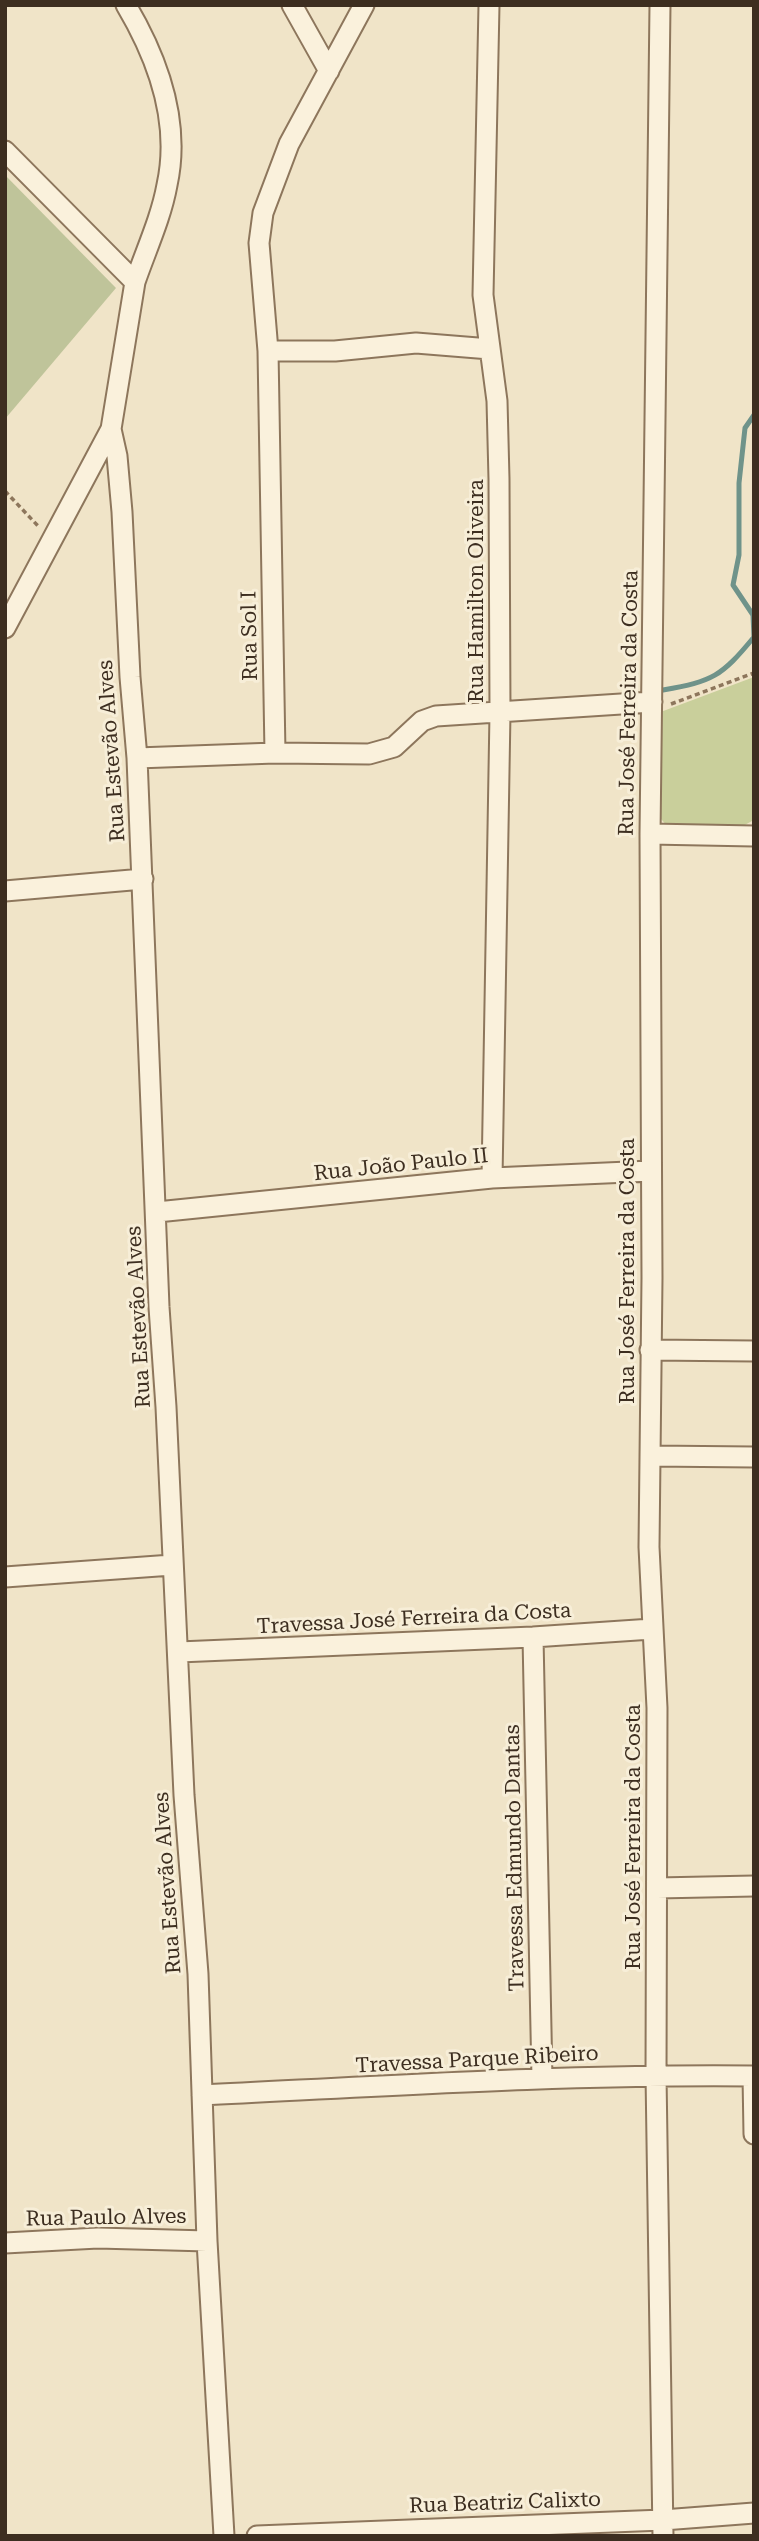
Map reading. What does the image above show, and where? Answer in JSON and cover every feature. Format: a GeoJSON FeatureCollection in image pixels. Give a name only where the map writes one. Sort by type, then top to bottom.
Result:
{"type":"FeatureCollection","features":[{"type":"Feature","properties":{"kind":"street","name":"Rua Estevão Alves"},"geometry":{"type":"LineString","coordinates":[[126,5],[145,36],[158,65],[166,100],[172,155],[167,185],[135,282],[111,429],[120,489],[137,758],[172,1565],[179,1652],[184,1794],[194,1911],[207,2241],[224,2536]]}},
{"type":"Feature","properties":{"kind":"street"},"geometry":{"type":"LineString","coordinates":[[292,5],[329,71]]}},
{"type":"Feature","properties":{"kind":"street","name":"Rua Sol I"},"geometry":{"type":"LineString","coordinates":[[275,753],[268,351],[259,243],[263,213],[289,144],[364,5]]}},
{"type":"Feature","properties":{"kind":"street","name":"Rua Hamilton Oliveira"},"geometry":{"type":"LineString","coordinates":[[489,5],[483,295],[498,401],[500,713],[492,1178]]}},
{"type":"Feature","properties":{"kind":"street","name":"Rua José Ferreira da Costa"},"geometry":{"type":"LineString","coordinates":[[660,5],[650,834],[649,1547],[657,1708],[656,2075],[663,2528]]}},
{"type":"Feature","properties":{"kind":"street"},"geometry":{"type":"LineString","coordinates":[[5,151],[135,282]]}},
{"type":"Feature","properties":{"kind":"street"},"geometry":{"type":"LineString","coordinates":[[268,351],[335,351],[416,342],[490,349]]}},
{"type":"Feature","properties":{"kind":"street"},"geometry":{"type":"LineString","coordinates":[[5,628],[111,429]]}},
{"type":"Feature","properties":{"kind":"street"},"geometry":{"type":"LineString","coordinates":[[137,758],[275,753],[369,754],[394,747],[422,721],[436,716],[653,706]]}},
{"type":"Feature","properties":{"kind":"street"},"geometry":{"type":"LineString","coordinates":[[650,834],[754,836]]}},
{"type":"Feature","properties":{"kind":"street"},"geometry":{"type":"LineString","coordinates":[[5,891],[143,880]]}},
{"type":"Feature","properties":{"kind":"street","name":"Rua João Paulo II"},"geometry":{"type":"LineString","coordinates":[[157,1212],[492,1178],[651,1171]]}},
{"type":"Feature","properties":{"kind":"street"},"geometry":{"type":"LineString","coordinates":[[650,1350],[754,1351]]}},
{"type":"Feature","properties":{"kind":"street"},"geometry":{"type":"LineString","coordinates":[[651,1456],[754,1457]]}},
{"type":"Feature","properties":{"kind":"street"},"geometry":{"type":"LineString","coordinates":[[5,1577],[172,1565]]}},
{"type":"Feature","properties":{"kind":"street","name":"Travessa José Ferreira da Costa"},"geometry":{"type":"LineString","coordinates":[[179,1652],[533,1637],[652,1629]]}},
{"type":"Feature","properties":{"kind":"street","name":"Travessa Edmundo Dantas"},"geometry":{"type":"LineString","coordinates":[[533,1637],[542,2079]]}},
{"type":"Feature","properties":{"kind":"street"},"geometry":{"type":"LineString","coordinates":[[657,1888],[754,1886]]}},
{"type":"Feature","properties":{"kind":"street","name":"Travessa Parque Ribeiro"},"geometry":{"type":"LineString","coordinates":[[202,2095],[656,2075],[753,2076]]}},
{"type":"Feature","properties":{"kind":"street"},"geometry":{"type":"LineString","coordinates":[[753,2076],[754,2134]]}},
{"type":"Feature","properties":{"kind":"street","name":"Rua Paulo Alves"},"geometry":{"type":"LineString","coordinates":[[5,2242],[99,2238],[207,2241]]}},
{"type":"Feature","properties":{"kind":"street","name":"Rua Beatriz Calixto"},"geometry":{"type":"LineString","coordinates":[[257,2536],[663,2528],[754,2513]]}},
{"type":"Feature","properties":{"kind":"path"},"geometry":{"type":"LineString","coordinates":[[5,491],[52,541]]}},
{"type":"Feature","properties":{"kind":"path"},"geometry":{"type":"LineString","coordinates":[[653,706],[754,673]]}},
{"type":"Feature","properties":{"kind":"green space"},"geometry":{"type":"Polygon","coordinates":[[[5,175],[116,288],[5,419],[5,175]]]}},
{"type":"Feature","properties":{"kind":"green space"},"geometry":{"type":"Polygon","coordinates":[[[754,677],[752,821],[741,827],[668,827],[655,812],[658,713],[754,677]]]}},
{"type":"Feature","properties":{"kind":"waterway"},"geometry":{"type":"LineString","coordinates":[[663,690],[694,684],[715,675],[733,661],[754,637],[753,615],[733,585],[739,555],[739,483],[745,428],[754,415]]}}]}
